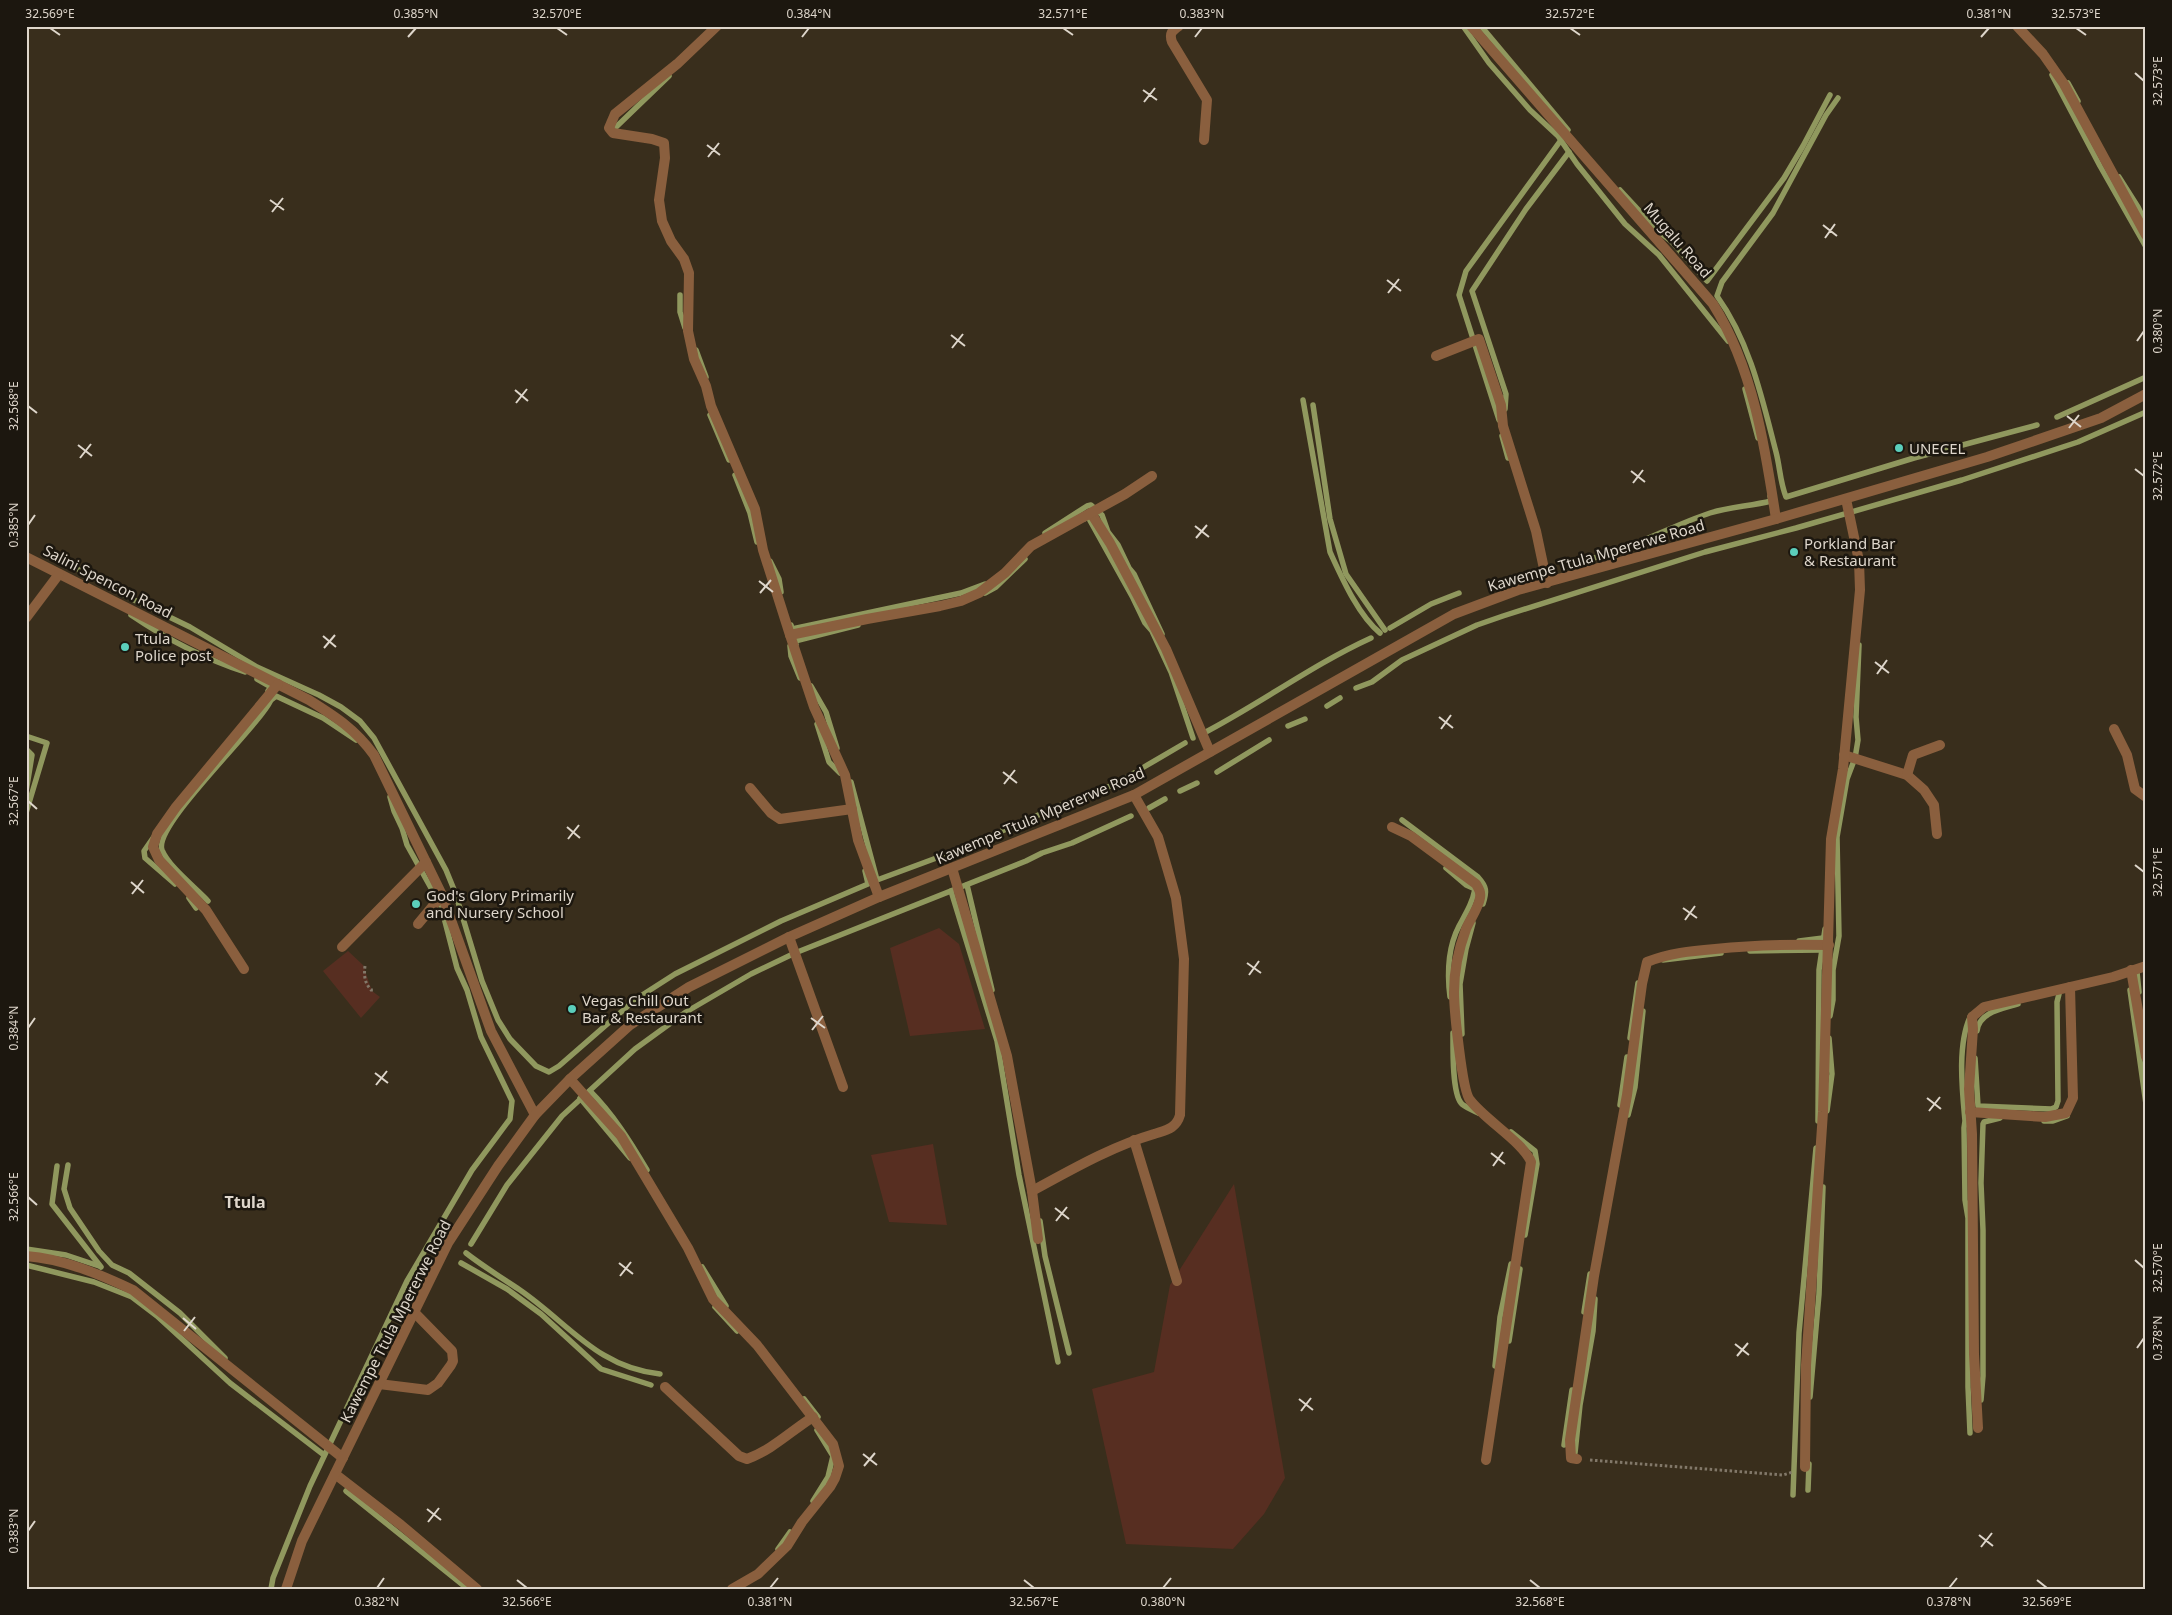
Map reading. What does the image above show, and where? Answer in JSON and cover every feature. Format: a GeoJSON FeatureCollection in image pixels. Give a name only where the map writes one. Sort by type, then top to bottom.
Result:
{"type":"FeatureCollection","features":[{"type":"Feature","properties":{"kind":"street"},"geometry":{"type":"LineString","coordinates":[[716,26],[677,64],[615,114],[609,128],[613,134],[652,139],[664,143],[665,158],[659,200],[660,214],[671,241],[684,259],[689,273],[688,331],[694,358],[706,386],[711,406],[755,510],[763,550],[814,707],[845,775],[858,840],[879,897]]}},
{"type":"Feature","properties":{"kind":"street"},"geometry":{"type":"LineString","coordinates":[[1179,26],[1170,36],[1172,42],[1207,100],[1204,140]]}},
{"type":"Feature","properties":{"kind":"street","name":"Mugalu Road"},"geometry":{"type":"LineString","coordinates":[[1471,26],[1713,304],[1727,325],[1737,350],[1763,438],[1776,519]]}},
{"type":"Feature","properties":{"kind":"street"},"geometry":{"type":"LineString","coordinates":[[2017,26],[2043,54],[2064,84],[2146,235]]}},
{"type":"Feature","properties":{"kind":"street"},"geometry":{"type":"LineString","coordinates":[[1436,356],[1479,339],[1501,404],[1503,426],[1536,531],[1547,582]]}},
{"type":"Feature","properties":{"kind":"street","name":"Kawempe Ttula Mpererwe Road"},"geometry":{"type":"LineString","coordinates":[[286,1589],[302,1542],[448,1243],[498,1166],[535,1115],[570,1079],[630,1025],[689,988],[789,936],[879,897],[1134,796],[1454,614],[1518,590],[1776,519],[1987,457],[2101,418],[2146,394]]}},
{"type":"Feature","properties":{"kind":"street"},"geometry":{"type":"LineString","coordinates":[[790,635],[867,618],[914,612],[970,597],[979,593],[1005,573],[1031,546],[1125,494],[1152,476]]}},
{"type":"Feature","properties":{"kind":"street"},"geometry":{"type":"LineString","coordinates":[[1804,1468],[1806,1364],[1823,1112],[1831,839],[1844,755],[1860,590],[1859,561],[1846,498]]}},
{"type":"Feature","properties":{"kind":"street"},"geometry":{"type":"LineString","coordinates":[[1091,513],[1110,543],[1166,649],[1210,752]]}},
{"type":"Feature","properties":{"kind":"street","name":"Salini Spencon Road"},"geometry":{"type":"LineString","coordinates":[[26,556],[309,700],[345,722],[362,738],[374,755],[442,895],[491,1031],[535,1115]]}},
{"type":"Feature","properties":{"kind":"street"},"geometry":{"type":"LineString","coordinates":[[26,618],[60,574]]}},
{"type":"Feature","properties":{"kind":"street"},"geometry":{"type":"LineString","coordinates":[[244,968],[206,910],[159,860],[152,847],[157,834],[176,807],[278,684]]}},
{"type":"Feature","properties":{"kind":"street"},"geometry":{"type":"LineString","coordinates":[[2114,729],[2127,755],[2135,789],[2146,797]]}},
{"type":"Feature","properties":{"kind":"street"},"geometry":{"type":"LineString","coordinates":[[1908,775],[1913,756],[1940,745]]}},
{"type":"Feature","properties":{"kind":"street"},"geometry":{"type":"LineString","coordinates":[[1844,755],[1908,775],[1924,790],[1934,805],[1938,834]]}},
{"type":"Feature","properties":{"kind":"street"},"geometry":{"type":"LineString","coordinates":[[750,788],[771,813],[780,819],[852,809]]}},
{"type":"Feature","properties":{"kind":"street"},"geometry":{"type":"LineString","coordinates":[[1032,1191],[1085,1162],[1134,1140],[1172,1128],[1178,1123],[1180,1115],[1184,959],[1176,898],[1158,837],[1134,796]]}},
{"type":"Feature","properties":{"kind":"street"},"geometry":{"type":"LineString","coordinates":[[1392,827],[1411,836],[1480,890],[1480,898],[1466,930],[1459,956],[1454,992],[1462,1076],[1466,1095],[1471,1102],[1495,1126],[1522,1147],[1530,1162],[1486,1460]]}},
{"type":"Feature","properties":{"kind":"street"},"geometry":{"type":"LineString","coordinates":[[342,947],[426,862]]}},
{"type":"Feature","properties":{"kind":"street"},"geometry":{"type":"LineString","coordinates":[[952,868],[1007,1056],[1032,1191],[1038,1239]]}},
{"type":"Feature","properties":{"kind":"street"},"geometry":{"type":"LineString","coordinates":[[418,924],[442,895]]}},
{"type":"Feature","properties":{"kind":"street"},"geometry":{"type":"LineString","coordinates":[[789,936],[843,1087]]}},
{"type":"Feature","properties":{"kind":"street"},"geometry":{"type":"LineString","coordinates":[[1577,1459],[1570,1458],[1570,1440],[1594,1276],[1627,1095],[1642,984],[1647,962],[1677,953],[1729,948],[1788,943],[1829,945]]}},
{"type":"Feature","properties":{"kind":"street"},"geometry":{"type":"LineString","coordinates":[[1978,1428],[1974,1354],[1969,1089],[1972,1018],[1984,1007],[2112,977],[2146,966]]}},
{"type":"Feature","properties":{"kind":"street"},"geometry":{"type":"LineString","coordinates":[[2131,970],[2146,1057]]}},
{"type":"Feature","properties":{"kind":"street"},"geometry":{"type":"LineString","coordinates":[[1970,1112],[2045,1117],[2066,1113],[2073,1098],[2070,987]]}},
{"type":"Feature","properties":{"kind":"street"},"geometry":{"type":"LineString","coordinates":[[570,1079],[621,1136],[688,1248],[714,1299],[757,1345],[833,1444],[839,1466],[835,1478],[802,1522],[787,1546],[758,1574],[732,1589]]}},
{"type":"Feature","properties":{"kind":"street"},"geometry":{"type":"LineString","coordinates":[[1134,1140],[1177,1281]]}},
{"type":"Feature","properties":{"kind":"street"},"geometry":{"type":"LineString","coordinates":[[26,1256],[96,1272],[133,1290],[343,1458]]}},
{"type":"Feature","properties":{"kind":"street"},"geometry":{"type":"LineString","coordinates":[[379,1384],[428,1390],[438,1383],[453,1361],[452,1351],[414,1312]]}},
{"type":"Feature","properties":{"kind":"street"},"geometry":{"type":"LineString","coordinates":[[666,1387],[739,1456],[747,1459],[763,1453],[793,1429],[813,1417]]}},
{"type":"Feature","properties":{"kind":"street"},"geometry":{"type":"LineString","coordinates":[[335,1474],[401,1525],[477,1589]]}},
{"type":"Feature","properties":{"kind":"path"},"geometry":{"type":"LineString","coordinates":[[365,966],[364,976],[366,985],[371,990],[375,990]]}},
{"type":"Feature","properties":{"kind":"path"},"geometry":{"type":"LineString","coordinates":[[1577,1459],[1783,1475],[1804,1468]]}},
{"type":"Feature","properties":{"kind":"shaded area"},"geometry":{"type":"Polygon","coordinates":[[[939,928],[959,944],[985,1029],[910,1036],[890,948],[939,928]]]}},
{"type":"Feature","properties":{"kind":"shaded area"},"geometry":{"type":"Polygon","coordinates":[[[348,951],[363,965],[372,991],[380,997],[361,1018],[323,971],[348,951]]]}},
{"type":"Feature","properties":{"kind":"shaded area"},"geometry":{"type":"Polygon","coordinates":[[[933,1144],[947,1225],[889,1222],[871,1155],[933,1144]]]}},
{"type":"Feature","properties":{"kind":"shaded area"},"geometry":{"type":"Polygon","coordinates":[[[1234,1184],[1285,1478],[1264,1514],[1233,1549],[1126,1544],[1092,1389],[1154,1372],[1170,1285],[1234,1184]]]}},
{"type":"Feature","properties":{"kind":"waterway"},"geometry":{"type":"LineString","coordinates":[[1463,26],[1489,63],[1530,110],[1558,136],[1577,164],[1625,224],[1659,255],[1728,341]]}},
{"type":"Feature","properties":{"kind":"waterway"},"geometry":{"type":"LineString","coordinates":[[1481,26],[1568,130]]}},
{"type":"Feature","properties":{"kind":"waterway"},"geometry":{"type":"LineString","coordinates":[[2052,75],[2100,166],[2146,247]]}},
{"type":"Feature","properties":{"kind":"waterway"},"geometry":{"type":"LineString","coordinates":[[615,128],[669,76]]}},
{"type":"Feature","properties":{"kind":"waterway"},"geometry":{"type":"LineString","coordinates":[[2068,83],[2078,101]]}},
{"type":"Feature","properties":{"kind":"waterway"},"geometry":{"type":"LineString","coordinates":[[1620,190],[1659,232],[1671,241],[1707,281],[1784,178],[1830,95]]}},
{"type":"Feature","properties":{"kind":"waterway"},"geometry":{"type":"LineString","coordinates":[[1838,98],[1826,115],[1773,213],[1722,282],[1717,296],[1738,332],[1754,371],[1786,497],[1914,458],[2037,425]]}},
{"type":"Feature","properties":{"kind":"waterway"},"geometry":{"type":"LineString","coordinates":[[1499,420],[1459,295],[1466,271],[1561,140]]}},
{"type":"Feature","properties":{"kind":"waterway"},"geometry":{"type":"LineString","coordinates":[[1505,409],[1506,394],[1472,291],[1526,209],[1569,152]]}},
{"type":"Feature","properties":{"kind":"waterway"},"geometry":{"type":"LineString","coordinates":[[2119,177],[2138,207],[2146,224]]}},
{"type":"Feature","properties":{"kind":"waterway"},"geometry":{"type":"LineString","coordinates":[[680,295],[680,312],[685,328]]}},
{"type":"Feature","properties":{"kind":"waterway"},"geometry":{"type":"LineString","coordinates":[[696,350],[706,377]]}},
{"type":"Feature","properties":{"kind":"waterway"},"geometry":{"type":"LineString","coordinates":[[2057,417],[2146,377]]}},
{"type":"Feature","properties":{"kind":"waterway"},"geometry":{"type":"LineString","coordinates":[[1745,389],[1758,438]]}},
{"type":"Feature","properties":{"kind":"waterway"},"geometry":{"type":"LineString","coordinates":[[1303,400],[1330,552],[1358,606],[1380,633]]}},
{"type":"Feature","properties":{"kind":"waterway"},"geometry":{"type":"LineString","coordinates":[[1313,405],[1330,519],[1346,574],[1385,630]]}},
{"type":"Feature","properties":{"kind":"waterway"},"geometry":{"type":"LineString","coordinates":[[1356,688],[1372,682],[1402,660],[1477,625],[1705,552],[1962,480],[2078,442],[2146,412]]}},
{"type":"Feature","properties":{"kind":"waterway"},"geometry":{"type":"LineString","coordinates":[[710,415],[729,460]]}},
{"type":"Feature","properties":{"kind":"waterway"},"geometry":{"type":"LineString","coordinates":[[1502,436],[1508,458]]}},
{"type":"Feature","properties":{"kind":"waterway"},"geometry":{"type":"LineString","coordinates":[[735,475],[750,513],[757,542]]}},
{"type":"Feature","properties":{"kind":"waterway"},"geometry":{"type":"LineString","coordinates":[[1572,562],[1606,555],[1710,513],[1771,501],[1770,496]]}},
{"type":"Feature","properties":{"kind":"waterway"},"geometry":{"type":"LineString","coordinates":[[1045,533],[1091,505],[1102,515],[1108,532],[1118,545],[1134,574],[1162,634]]}},
{"type":"Feature","properties":{"kind":"waterway"},"geometry":{"type":"LineString","coordinates":[[1084,519],[1088,517],[1145,623],[1152,631],[1171,672],[1193,738]]}},
{"type":"Feature","properties":{"kind":"waterway"},"geometry":{"type":"LineString","coordinates":[[985,593],[996,587],[1025,559]]}},
{"type":"Feature","properties":{"kind":"waterway"},"geometry":{"type":"LineString","coordinates":[[770,561],[779,579],[781,592]]}},
{"type":"Feature","properties":{"kind":"waterway"},"geometry":{"type":"LineString","coordinates":[[79,570],[128,597],[190,627],[257,667],[319,695],[341,707],[360,721],[374,738],[446,870],[455,892],[482,981],[498,1020],[510,1039],[536,1066],[549,1072],[559,1066],[636,999],[675,974],[781,921],[868,884],[865,871]]}},
{"type":"Feature","properties":{"kind":"waterway"},"geometry":{"type":"LineString","coordinates":[[791,625],[792,629],[961,593],[985,584]]}},
{"type":"Feature","properties":{"kind":"waterway"},"geometry":{"type":"LineString","coordinates":[[1390,628],[1431,604],[1459,593]]}},
{"type":"Feature","properties":{"kind":"waterway"},"geometry":{"type":"LineString","coordinates":[[131,615],[186,647],[215,661],[245,672]]}},
{"type":"Feature","properties":{"kind":"waterway"},"geometry":{"type":"LineString","coordinates":[[796,644],[795,641],[858,625]]}},
{"type":"Feature","properties":{"kind":"waterway"},"geometry":{"type":"LineString","coordinates":[[1202,734],[1328,660],[1371,638]]}},
{"type":"Feature","properties":{"kind":"waterway"},"geometry":{"type":"LineString","coordinates":[[1830,1016],[1833,1000],[1833,970],[1839,936],[1837,837],[1847,779],[1855,758],[1858,740],[1856,717],[1859,645]]}},
{"type":"Feature","properties":{"kind":"waterway"},"geometry":{"type":"LineString","coordinates":[[790,646],[791,656],[800,678]]}},
{"type":"Feature","properties":{"kind":"waterway"},"geometry":{"type":"LineString","coordinates":[[257,679],[271,687],[268,691]]}},
{"type":"Feature","properties":{"kind":"waterway"},"geometry":{"type":"LineString","coordinates":[[811,686],[826,712],[837,748]]}},
{"type":"Feature","properties":{"kind":"waterway"},"geometry":{"type":"LineString","coordinates":[[208,901],[176,870],[165,856],[162,850],[164,838],[173,820],[189,799],[262,714],[271,700],[276,696],[323,718],[356,740]]}},
{"type":"Feature","properties":{"kind":"waterway"},"geometry":{"type":"LineString","coordinates":[[1327,706],[1340,698]]}},
{"type":"Feature","properties":{"kind":"waterway"},"geometry":{"type":"LineString","coordinates":[[1288,726],[1305,719]]}},
{"type":"Feature","properties":{"kind":"waterway"},"geometry":{"type":"LineString","coordinates":[[817,724],[829,762],[840,773]]}},
{"type":"Feature","properties":{"kind":"waterway"},"geometry":{"type":"LineString","coordinates":[[26,736],[47,743],[26,813]]}},
{"type":"Feature","properties":{"kind":"waterway"},"geometry":{"type":"LineString","coordinates":[[1217,772],[1269,740]]}},
{"type":"Feature","properties":{"kind":"waterway"},"geometry":{"type":"LineString","coordinates":[[1144,767],[1185,743]]}},
{"type":"Feature","properties":{"kind":"waterway"},"geometry":{"type":"LineString","coordinates":[[26,749],[32,755],[26,792]]}},
{"type":"Feature","properties":{"kind":"waterway"},"geometry":{"type":"LineString","coordinates":[[1081,799],[1134,773]]}},
{"type":"Feature","properties":{"kind":"waterway"},"geometry":{"type":"LineString","coordinates":[[851,782],[877,880],[958,850],[1066,803]]}},
{"type":"Feature","properties":{"kind":"waterway"},"geometry":{"type":"LineString","coordinates":[[1180,791],[1197,783]]}},
{"type":"Feature","properties":{"kind":"waterway"},"geometry":{"type":"LineString","coordinates":[[271,1589],[273,1578],[310,1486],[407,1281],[472,1170],[510,1119],[512,1101],[481,1037],[467,990],[457,968],[441,906],[407,845],[390,797]]}},
{"type":"Feature","properties":{"kind":"waterway"},"geometry":{"type":"LineString","coordinates":[[1149,808],[1165,799]]}},
{"type":"Feature","properties":{"kind":"waterway"},"geometry":{"type":"LineString","coordinates":[[471,1244],[507,1185],[562,1116],[635,1049],[686,1012],[751,974],[795,953],[1042,853],[1072,843],[1131,816]]}},
{"type":"Feature","properties":{"kind":"waterway"},"geometry":{"type":"LineString","coordinates":[[1402,820],[1478,877],[1485,889],[1483,904]]}},
{"type":"Feature","properties":{"kind":"waterway"},"geometry":{"type":"LineString","coordinates":[[153,838],[144,851],[145,858],[175,884]]}},
{"type":"Feature","properties":{"kind":"waterway"},"geometry":{"type":"LineString","coordinates":[[1446,868],[1466,885],[1475,889],[1470,904],[1455,934],[1451,951],[1449,970],[1450,997]]}},
{"type":"Feature","properties":{"kind":"waterway"},"geometry":{"type":"LineString","coordinates":[[967,885],[992,990]]}},
{"type":"Feature","properties":{"kind":"waterway"},"geometry":{"type":"LineString","coordinates":[[951,891],[997,1041],[1019,1175],[1058,1362]]}},
{"type":"Feature","properties":{"kind":"waterway"},"geometry":{"type":"LineString","coordinates":[[189,898],[196,908]]}},
{"type":"Feature","properties":{"kind":"waterway"},"geometry":{"type":"LineString","coordinates":[[1462,1034],[1460,984],[1473,923]]}},
{"type":"Feature","properties":{"kind":"waterway"},"geometry":{"type":"LineString","coordinates":[[1818,1121],[1819,970],[1825,929]]}},
{"type":"Feature","properties":{"kind":"waterway"},"geometry":{"type":"LineString","coordinates":[[1799,941],[1823,938]]}},
{"type":"Feature","properties":{"kind":"waterway"},"geometry":{"type":"LineString","coordinates":[[1750,951],[1821,950]]}},
{"type":"Feature","properties":{"kind":"waterway"},"geometry":{"type":"LineString","coordinates":[[1663,960],[1721,953]]}},
{"type":"Feature","properties":{"kind":"waterway"},"geometry":{"type":"LineString","coordinates":[[2137,972],[2139,992]]}},
{"type":"Feature","properties":{"kind":"waterway"},"geometry":{"type":"LineString","coordinates":[[1630,1038],[1638,983]]}},
{"type":"Feature","properties":{"kind":"waterway"},"geometry":{"type":"LineString","coordinates":[[2130,990],[2146,1104]]}},
{"type":"Feature","properties":{"kind":"waterway"},"geometry":{"type":"LineString","coordinates":[[1975,1058],[1978,1106],[2051,1109],[2056,1107],[2058,1101],[2057,1002],[2059,994]]}},
{"type":"Feature","properties":{"kind":"waterway"},"geometry":{"type":"LineString","coordinates":[[1977,1031],[1982,1019],[1987,1015],[2018,1004]]}},
{"type":"Feature","properties":{"kind":"waterway"},"geometry":{"type":"LineString","coordinates":[[1628,1115],[1635,1087],[1643,1011]]}},
{"type":"Feature","properties":{"kind":"waterway"},"geometry":{"type":"LineString","coordinates":[[1970,1433],[1968,1387],[1968,1218],[1965,1200],[1965,1121],[1962,1052],[1971,1015]]}},
{"type":"Feature","properties":{"kind":"waterway"},"geometry":{"type":"LineString","coordinates":[[1453,1033],[1454,1070],[1458,1097],[1462,1104],[1478,1113]]}},
{"type":"Feature","properties":{"kind":"waterway"},"geometry":{"type":"LineString","coordinates":[[1827,1111],[1832,1074],[1829,1038]]}},
{"type":"Feature","properties":{"kind":"waterway"},"geometry":{"type":"LineString","coordinates":[[1620,1105],[1627,1057]]}},
{"type":"Feature","properties":{"kind":"waterway"},"geometry":{"type":"LineString","coordinates":[[590,1091],[621,1128],[647,1170]]}},
{"type":"Feature","properties":{"kind":"waterway"},"geometry":{"type":"LineString","coordinates":[[580,1098],[630,1158]]}},
{"type":"Feature","properties":{"kind":"waterway"},"geometry":{"type":"LineString","coordinates":[[2044,1121],[2053,1121],[2067,1116]]}},
{"type":"Feature","properties":{"kind":"waterway"},"geometry":{"type":"LineString","coordinates":[[1981,1400],[1983,1376],[1983,1230],[1981,1183],[1983,1124],[1984,1122],[2000,1118]]}},
{"type":"Feature","properties":{"kind":"waterway"},"geometry":{"type":"LineString","coordinates":[[1511,1132],[1535,1151],[1537,1164],[1525,1235]]}},
{"type":"Feature","properties":{"kind":"waterway"},"geometry":{"type":"LineString","coordinates":[[1793,1495],[1799,1333],[1816,1148]]}},
{"type":"Feature","properties":{"kind":"waterway"},"geometry":{"type":"LineString","coordinates":[[68,1165],[64,1189],[70,1208],[99,1251],[112,1265],[129,1273],[180,1313],[225,1358]]}},
{"type":"Feature","properties":{"kind":"waterway"},"geometry":{"type":"LineString","coordinates":[[57,1166],[52,1204],[101,1267]]}},
{"type":"Feature","properties":{"kind":"waterway"},"geometry":{"type":"LineString","coordinates":[[1810,1397],[1819,1294],[1823,1187]]}},
{"type":"Feature","properties":{"kind":"waterway"},"geometry":{"type":"LineString","coordinates":[[1040,1221],[1045,1256],[1069,1353]]}},
{"type":"Feature","properties":{"kind":"waterway"},"geometry":{"type":"LineString","coordinates":[[26,1249],[66,1255],[99,1266]]}},
{"type":"Feature","properties":{"kind":"waterway"},"geometry":{"type":"LineString","coordinates":[[466,1253],[520,1290],[601,1353],[619,1363],[638,1370],[660,1374]]}},
{"type":"Feature","properties":{"kind":"waterway"},"geometry":{"type":"LineString","coordinates":[[461,1263],[507,1289],[541,1314],[601,1369],[651,1385]]}},
{"type":"Feature","properties":{"kind":"waterway"},"geometry":{"type":"LineString","coordinates":[[1495,1366],[1500,1317],[1511,1264]]}},
{"type":"Feature","properties":{"kind":"waterway"},"geometry":{"type":"LineString","coordinates":[[26,1265],[94,1282],[132,1297],[157,1316],[230,1383],[324,1455]]}},
{"type":"Feature","properties":{"kind":"waterway"},"geometry":{"type":"LineString","coordinates":[[702,1267],[726,1306]]}},
{"type":"Feature","properties":{"kind":"waterway"},"geometry":{"type":"LineString","coordinates":[[1509,1341],[1520,1269]]}},
{"type":"Feature","properties":{"kind":"waterway"},"geometry":{"type":"LineString","coordinates":[[1584,1312],[1590,1274]]}},
{"type":"Feature","properties":{"kind":"waterway"},"geometry":{"type":"LineString","coordinates":[[1575,1453],[1580,1405],[1593,1331],[1595,1299]]}},
{"type":"Feature","properties":{"kind":"waterway"},"geometry":{"type":"LineString","coordinates":[[715,1307],[737,1331]]}},
{"type":"Feature","properties":{"kind":"waterway"},"geometry":{"type":"LineString","coordinates":[[1564,1445],[1572,1390]]}},
{"type":"Feature","properties":{"kind":"waterway"},"geometry":{"type":"LineString","coordinates":[[804,1399],[818,1417]]}},
{"type":"Feature","properties":{"kind":"waterway"},"geometry":{"type":"LineString","coordinates":[[813,1501],[828,1477],[833,1456],[817,1430]]}},
{"type":"Feature","properties":{"kind":"waterway"},"geometry":{"type":"LineString","coordinates":[[1808,1490],[1809,1464]]}},
{"type":"Feature","properties":{"kind":"waterway"},"geometry":{"type":"LineString","coordinates":[[346,1491],[468,1589]]}},
{"type":"Feature","properties":{"kind":"waterway"},"geometry":{"type":"LineString","coordinates":[[778,1549],[790,1532]]}},
{"type":"Feature","properties":{"kind":"place","name":"UNECEL"},"geometry":{"type":"Point","coordinates":[1899,448]}},
{"type":"Feature","properties":{"kind":"place","name":"Porkland Bar & Restaurant"},"geometry":{"type":"Point","coordinates":[1794,552]}},
{"type":"Feature","properties":{"kind":"place","name":"Ttula Police post"},"geometry":{"type":"Point","coordinates":[125,647]}},
{"type":"Feature","properties":{"kind":"place","name":"God's Glory Primarily and Nursery School"},"geometry":{"type":"Point","coordinates":[416,904]}},
{"type":"Feature","properties":{"kind":"place","name":"Vegas Chill Out Bar & Restaurant"},"geometry":{"type":"Point","coordinates":[572,1009]}},
{"type":"Feature","properties":{"kind":"district","name":"Ttula"},"geometry":{"type":"Point","coordinates":[245,1202]}}]}
